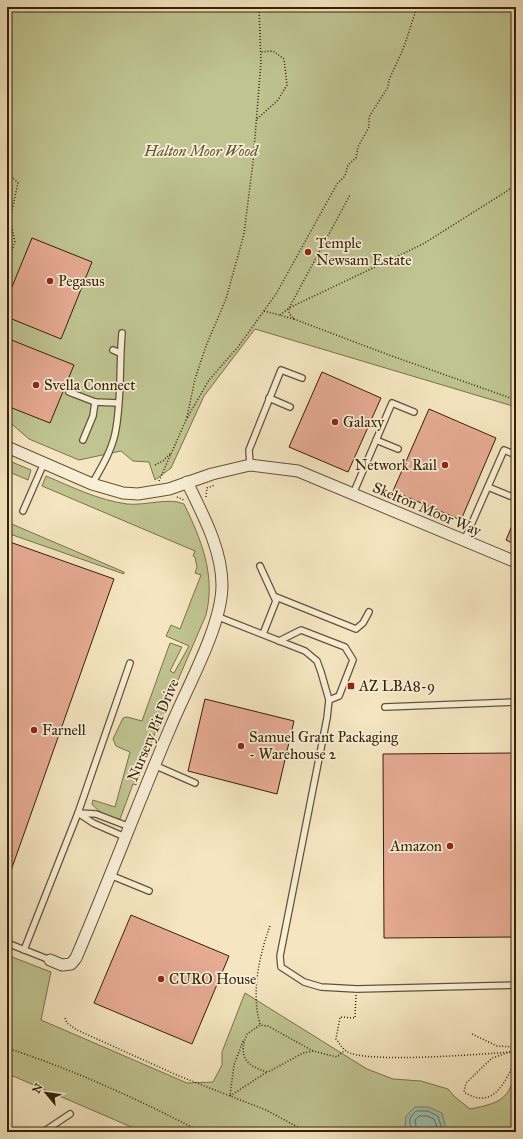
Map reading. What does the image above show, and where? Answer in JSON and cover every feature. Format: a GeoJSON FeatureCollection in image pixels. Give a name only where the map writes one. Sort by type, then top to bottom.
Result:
{"type":"FeatureCollection","features":[{"type":"Feature","properties":{"kind":"street","name":"Skelton Moor Way"},"geometry":{"type":"LineString","coordinates":[[7,447],[92,484],[119,492],[138,494],[169,489],[212,474],[250,465],[298,471],[516,562]]}},
{"type":"Feature","properties":{"kind":"street","name":"Nursery Pit Drive"},"geometry":{"type":"LineString","coordinates":[[50,960],[62,965],[71,964],[76,958],[154,765],[207,645],[220,606],[222,585],[221,569],[211,536],[187,482]]}},
{"type":"Feature","properties":{"kind":"lane"},"geometry":{"type":"LineString","coordinates":[[92,484],[108,455],[115,435],[122,333]]}},
{"type":"Feature","properties":{"kind":"lane"},"geometry":{"type":"LineString","coordinates":[[113,350],[120,353]]}},
{"type":"Feature","properties":{"kind":"lane"},"geometry":{"type":"LineString","coordinates":[[250,465],[249,450],[281,370],[302,378]]}},
{"type":"Feature","properties":{"kind":"lane"},"geometry":{"type":"LineString","coordinates":[[69,392],[95,402],[118,403]]}},
{"type":"Feature","properties":{"kind":"lane"},"geometry":{"type":"LineString","coordinates":[[269,398],[290,407]]}},
{"type":"Feature","properties":{"kind":"lane"},"geometry":{"type":"LineString","coordinates":[[83,440],[93,416],[95,402]]}},
{"type":"Feature","properties":{"kind":"lane"},"geometry":{"type":"LineString","coordinates":[[353,494],[392,403],[414,412]]}},
{"type":"Feature","properties":{"kind":"lane"},"geometry":{"type":"LineString","coordinates":[[376,440],[398,449]]}},
{"type":"Feature","properties":{"kind":"lane"},"geometry":{"type":"LineString","coordinates":[[464,541],[504,450],[516,455]]}},
{"type":"Feature","properties":{"kind":"lane"},"geometry":{"type":"LineString","coordinates":[[23,511],[44,463]]}},
{"type":"Feature","properties":{"kind":"lane"},"geometry":{"type":"LineString","coordinates":[[488,487],[510,496]]}},
{"type":"Feature","properties":{"kind":"lane"},"geometry":{"type":"LineString","coordinates":[[260,566],[276,597],[276,601],[263,634]]}},
{"type":"Feature","properties":{"kind":"lane"},"geometry":{"type":"LineString","coordinates":[[516,580],[516,589]]}},
{"type":"Feature","properties":{"kind":"lane"},"geometry":{"type":"LineString","coordinates":[[276,597],[356,629],[364,623],[369,612]]}},
{"type":"Feature","properties":{"kind":"lane"},"geometry":{"type":"LineString","coordinates":[[216,616],[305,651],[317,661],[328,700],[327,718],[280,956],[281,967],[304,982],[321,987],[357,989],[516,985]]}},
{"type":"Feature","properties":{"kind":"lane"},"geometry":{"type":"LineString","coordinates":[[279,641],[301,630],[345,647],[353,660],[339,696],[328,700]]}},
{"type":"Feature","properties":{"kind":"lane"},"geometry":{"type":"LineString","coordinates":[[24,950],[78,813],[130,663]]}},
{"type":"Feature","properties":{"kind":"lane"},"geometry":{"type":"LineString","coordinates":[[385,707],[516,702]]}},
{"type":"Feature","properties":{"kind":"lane"},"geometry":{"type":"LineString","coordinates":[[154,765],[195,783]]}},
{"type":"Feature","properties":{"kind":"lane"},"geometry":{"type":"LineString","coordinates":[[78,813],[93,823],[128,832]]}},
{"type":"Feature","properties":{"kind":"lane"},"geometry":{"type":"LineString","coordinates":[[78,813],[96,814],[128,832]]}},
{"type":"Feature","properties":{"kind":"lane"},"geometry":{"type":"LineString","coordinates":[[110,875],[149,891]]}},
{"type":"Feature","properties":{"kind":"lane"},"geometry":{"type":"LineString","coordinates":[[7,943],[50,960]]}},
{"type":"Feature","properties":{"kind":"lane"},"geometry":{"type":"LineString","coordinates":[[43,1132],[70,1114]]}},
{"type":"Feature","properties":{"kind":"path"},"geometry":{"type":"LineString","coordinates":[[186,420],[195,379],[206,346],[226,299],[244,234],[257,119],[261,52],[259,7]]}},
{"type":"Feature","properties":{"kind":"path"},"geometry":{"type":"LineString","coordinates":[[154,492],[186,420],[209,380],[238,347],[276,294],[337,184],[345,176],[348,165],[356,158],[358,146],[369,127],[369,117],[388,87],[389,80],[409,34],[417,7]]}},
{"type":"Feature","properties":{"kind":"path"},"geometry":{"type":"LineString","coordinates":[[257,119],[278,100],[287,85],[284,59],[273,51],[261,52]]}},
{"type":"Feature","properties":{"kind":"path"},"geometry":{"type":"LineString","coordinates":[[7,172],[18,184],[10,219],[15,242],[7,264]]}},
{"type":"Feature","properties":{"kind":"path"},"geometry":{"type":"LineString","coordinates":[[279,315],[289,308],[423,244],[516,184]]}},
{"type":"Feature","properties":{"kind":"path"},"geometry":{"type":"LineString","coordinates":[[294,319],[289,313],[289,308],[350,195]]}},
{"type":"Feature","properties":{"kind":"path"},"geometry":{"type":"LineString","coordinates":[[264,311],[294,319],[396,358],[516,400]]}},
{"type":"Feature","properties":{"kind":"path"},"geometry":{"type":"LineString","coordinates":[[155,465],[163,461],[173,452]]}},
{"type":"Feature","properties":{"kind":"path"},"geometry":{"type":"LineString","coordinates":[[212,474],[215,485],[220,483]]}},
{"type":"Feature","properties":{"kind":"path"},"geometry":{"type":"LineString","coordinates":[[260,1025],[257,1008],[257,978],[264,943],[270,926]]}},
{"type":"Feature","properties":{"kind":"path"},"geometry":{"type":"LineString","coordinates":[[357,989],[355,1018],[340,1017],[336,1039],[345,1050],[374,1057],[459,1056],[510,1052],[516,1057],[501,1090],[489,1097],[471,1097],[464,1092],[466,1083],[492,1058],[510,1052],[516,1050]]}},
{"type":"Feature","properties":{"kind":"path"},"geometry":{"type":"LineString","coordinates":[[65,1018],[67,1023],[77,1030],[179,1076],[266,1110],[307,1132]]}},
{"type":"Feature","properties":{"kind":"path"},"geometry":{"type":"LineString","coordinates":[[230,1096],[238,1053],[247,1034],[253,1028],[260,1025],[268,1026],[313,1051],[332,1057],[337,1057],[345,1050]]}},
{"type":"Feature","properties":{"kind":"path"},"geometry":{"type":"LineString","coordinates":[[247,1034],[242,1050],[244,1058],[250,1066],[268,1072]]}},
{"type":"Feature","properties":{"kind":"path"},"geometry":{"type":"LineString","coordinates":[[472,1034],[497,1046],[516,1047]]}},
{"type":"Feature","properties":{"kind":"path"},"geometry":{"type":"LineString","coordinates":[[7,1048],[72,1070],[153,1107],[201,1132]]}},
{"type":"Feature","properties":{"kind":"path"},"geometry":{"type":"LineString","coordinates":[[230,1096],[295,1056],[313,1051]]}},
{"type":"Feature","properties":{"kind":"green space","name":"Temple Newsam Estate"},"geometry":{"type":"Polygon","coordinates":[[[7,7],[516,7],[516,407],[255,329],[204,396],[171,468],[155,480],[149,462],[133,461],[121,451],[79,460],[29,439],[7,420],[7,7]]]}},
{"type":"Feature","properties":{"kind":"green space"},"geometry":{"type":"Polygon","coordinates":[[[7,460],[31,470],[28,480],[7,471],[7,460]]]}},
{"type":"Feature","properties":{"kind":"green space"},"geometry":{"type":"Polygon","coordinates":[[[46,476],[85,493],[116,502],[134,504],[171,501],[184,504],[196,530],[205,558],[209,586],[209,600],[206,615],[153,738],[136,785],[133,784],[120,819],[112,818],[104,814],[92,804],[93,800],[115,807],[130,752],[116,746],[113,739],[123,718],[127,717],[142,721],[170,643],[182,647],[170,671],[174,673],[189,646],[166,636],[171,625],[180,629],[201,575],[195,573],[197,567],[195,557],[193,556],[195,551],[42,486],[46,476]]]}},
{"type":"Feature","properties":{"kind":"green space"},"geometry":{"type":"Polygon","coordinates":[[[7,522],[124,572],[124,574],[7,533],[7,522]]]}},
{"type":"Feature","properties":{"kind":"green space"},"geometry":{"type":"Polygon","coordinates":[[[7,955],[51,972],[41,1020],[187,1083],[213,1082],[222,1065],[222,1052],[245,993],[367,1069],[393,1079],[421,1081],[448,1089],[455,1097],[470,1109],[489,1105],[502,1098],[507,1093],[514,1079],[516,1068],[516,1132],[143,1132],[13,1076],[7,1076],[7,955]]]}},
{"type":"Feature","properties":{"kind":"water"},"geometry":{"type":"Polygon","coordinates":[[[415,1107],[428,1107],[442,1113],[445,1125],[450,1132],[410,1132],[405,1127],[406,1116],[415,1107]]]}},
{"type":"Feature","properties":{"kind":"building","name":"Pegasus"},"geometry":{"type":"Polygon","coordinates":[[[32,238],[92,262],[61,339],[7,317],[7,299],[32,238]]]}},
{"type":"Feature","properties":{"kind":"building","name":"Svella Connect"},"geometry":{"type":"Polygon","coordinates":[[[9,339],[74,365],[50,423],[7,406],[7,343],[9,339]]]}},
{"type":"Feature","properties":{"kind":"building","name":"Galaxy"},"geometry":{"type":"Polygon","coordinates":[[[322,372],[381,398],[348,472],[289,447],[322,372]]]}},
{"type":"Feature","properties":{"kind":"building","name":"Network Rail"},"geometry":{"type":"Polygon","coordinates":[[[429,409],[496,438],[461,520],[393,491],[429,409]]]}},
{"type":"Feature","properties":{"kind":"building"},"geometry":{"type":"Polygon","coordinates":[[[516,516],[516,545],[506,540],[516,516]]]}},
{"type":"Feature","properties":{"kind":"building","name":"Farnell"},"geometry":{"type":"Polygon","coordinates":[[[7,541],[114,579],[8,879],[7,879],[7,541]]]}},
{"type":"Feature","properties":{"kind":"building","name":"Samuel Grant Packaging - Warehouse 2"},"geometry":{"type":"Polygon","coordinates":[[[205,699],[294,721],[277,794],[188,771],[205,699]]]}},
{"type":"Feature","properties":{"kind":"building","name":"Amazon"},"geometry":{"type":"Polygon","coordinates":[[[516,753],[516,937],[384,938],[383,754],[516,753]]]}},
{"type":"Feature","properties":{"kind":"building","name":"CURO House"},"geometry":{"type":"Polygon","coordinates":[[[131,915],[229,956],[192,1044],[94,1003],[131,915]]]}},
{"type":"Feature","properties":{"kind":"place","name":"Temple Newsam Estate"},"geometry":{"type":"Point","coordinates":[308,252]}},
{"type":"Feature","properties":{"kind":"place","name":"Pegasus"},"geometry":{"type":"Point","coordinates":[50,281]}},
{"type":"Feature","properties":{"kind":"place","name":"Svella Connect"},"geometry":{"type":"Point","coordinates":[36,385]}},
{"type":"Feature","properties":{"kind":"place","name":"Galaxy"},"geometry":{"type":"Point","coordinates":[335,422]}},
{"type":"Feature","properties":{"kind":"place","name":"Network Rail"},"geometry":{"type":"Point","coordinates":[445,465]}},
{"type":"Feature","properties":{"kind":"place","name":"AZ LBA8-9"},"geometry":{"type":"Point","coordinates":[351,686]}},
{"type":"Feature","properties":{"kind":"place","name":"Farnell"},"geometry":{"type":"Point","coordinates":[34,730]}},
{"type":"Feature","properties":{"kind":"place","name":"Samuel Grant Packaging - Warehouse 2"},"geometry":{"type":"Point","coordinates":[241,746]}},
{"type":"Feature","properties":{"kind":"place","name":"Amazon"},"geometry":{"type":"Point","coordinates":[450,846]}},
{"type":"Feature","properties":{"kind":"place","name":"CURO House"},"geometry":{"type":"Point","coordinates":[161,979]}},
{"type":"Feature","properties":{"kind":"park label","name":"Halton Moor Wood"},"geometry":{"type":"Point","coordinates":[201,151]}}]}
